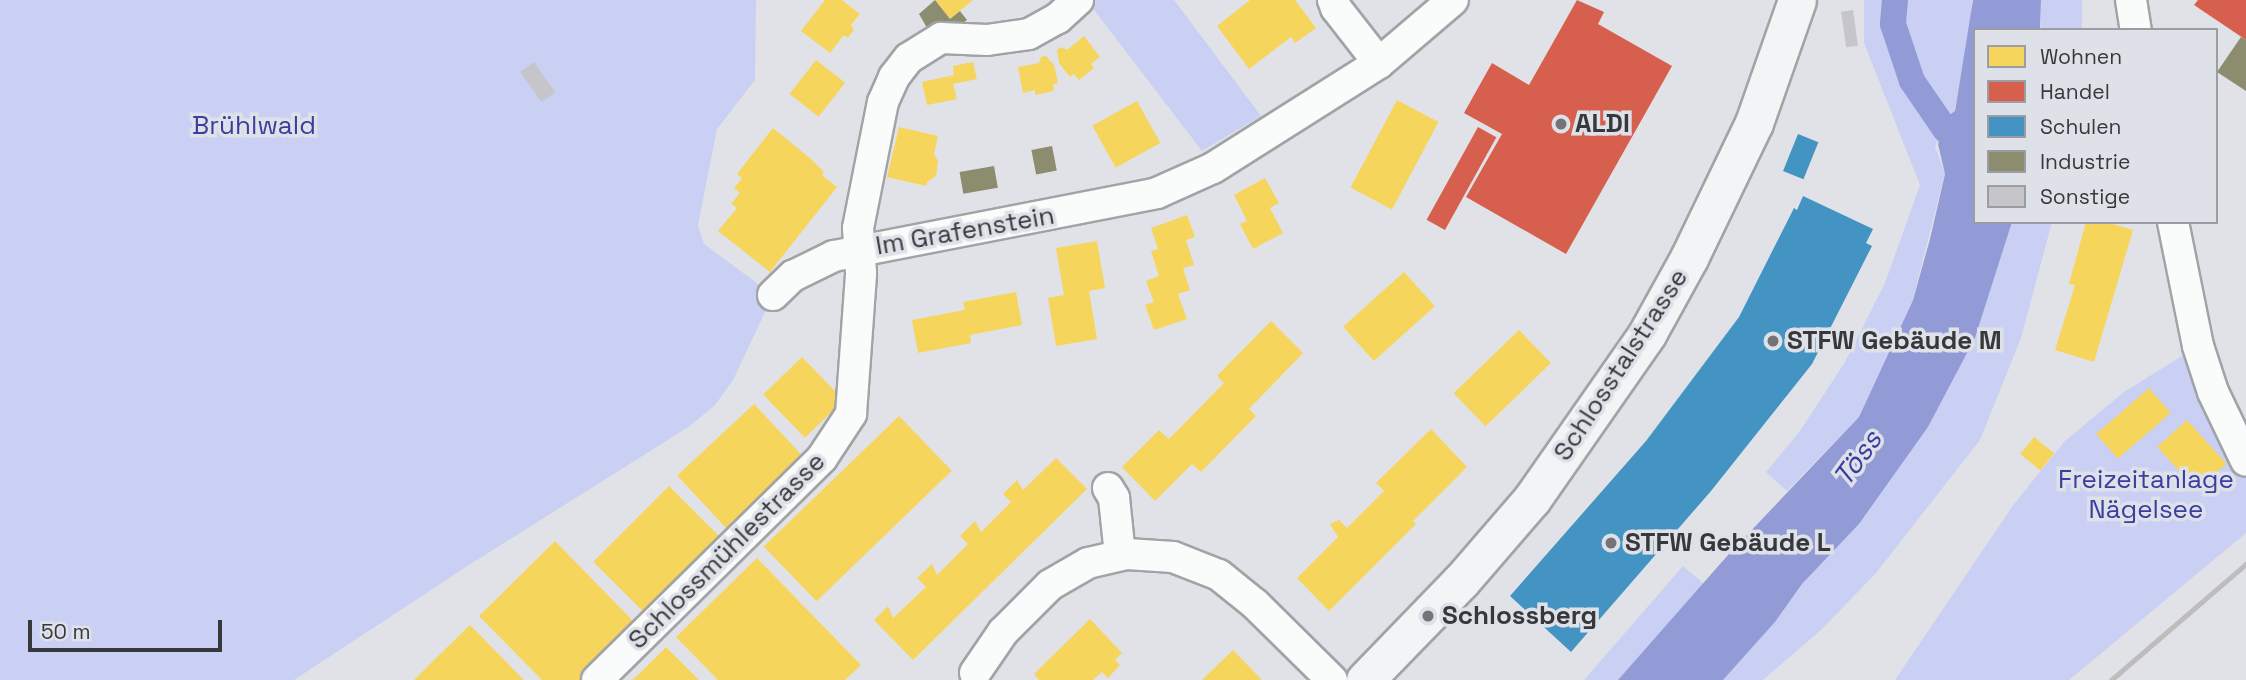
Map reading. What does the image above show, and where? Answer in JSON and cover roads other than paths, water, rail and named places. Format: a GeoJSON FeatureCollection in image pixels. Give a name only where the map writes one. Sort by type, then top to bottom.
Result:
{"type":"FeatureCollection","features":[{"type":"Feature","properties":{"kind":"main road","name":"Schlosstalstrasse"},"geometry":{"type":"LineString","coordinates":[[1365,680],[1462,580],[1532,499],[1647,334],[1689,258],[1754,123],[1797,0]]}},
{"type":"Feature","properties":{"kind":"street","name":"Im Grafenstein"},"geometry":{"type":"LineString","coordinates":[[1078,0],[1058,18],[1029,34],[987,40],[941,38],[909,58],[894,77],[883,102],[858,228],[859,250],[1157,193],[1213,168],[1379,63],[1453,0]]}},
{"type":"Feature","properties":{"kind":"street"},"geometry":{"type":"LineString","coordinates":[[1333,0],[1336,8],[1379,63]]}},
{"type":"Feature","properties":{"kind":"street"},"geometry":{"type":"LineString","coordinates":[[2131,0],[2136,28]]}},
{"type":"Feature","properties":{"kind":"street"},"geometry":{"type":"LineString","coordinates":[[2173,224],[2198,346],[2213,392],[2246,461]]}},
{"type":"Feature","properties":{"kind":"street"},"geometry":{"type":"LineString","coordinates":[[773,295],[793,276],[814,263],[859,250]]}},
{"type":"Feature","properties":{"kind":"street","name":"Schlossmühlestrasse"},"geometry":{"type":"LineString","coordinates":[[597,680],[822,458],[851,414],[858,326],[859,250]]}},
{"type":"Feature","properties":{"kind":"street"},"geometry":{"type":"LineString","coordinates":[[1108,488],[1114,498],[1120,555]]}},
{"type":"Feature","properties":{"kind":"street"},"geometry":{"type":"LineString","coordinates":[[975,673],[1003,632],[1050,585],[1088,563],[1120,555],[1173,557],[1219,576],[1255,604],[1332,680]]}},
{"type":"Feature","properties":{"kind":"water","name":"Töss"},"geometry":{"type":"Polygon","coordinates":[[[1973,0],[2041,0],[2040,28],[1973,28],[1973,224],[2011,224],[1975,338],[1928,427],[1859,524],[1802,584],[1775,622],[1723,680],[1618,680],[1728,555],[1859,417],[1913,300],[1945,174],[1938,144],[1948,116],[1955,111],[1973,0]]]}},
{"type":"Feature","properties":{"kind":"waterway"},"geometry":{"type":"LineString","coordinates":[[1895,0],[1893,24],[1912,81],[1945,129],[1973,162]]}},
{"type":"Feature","properties":{"kind":"railway"},"geometry":{"type":"LineString","coordinates":[[2111,680],[2246,564]]}},
{"type":"Feature","properties":{"kind":"place","name":"ALDI"},"geometry":{"type":"Point","coordinates":[1561,124]}},
{"type":"Feature","properties":{"kind":"place","name":"STFW Gebäude M"},"geometry":{"type":"Point","coordinates":[1773,341]}},
{"type":"Feature","properties":{"kind":"place","name":"STFW Gebäude L"},"geometry":{"type":"Point","coordinates":[1611,543]}},
{"type":"Feature","properties":{"kind":"place","name":"Schlossberg"},"geometry":{"type":"Point","coordinates":[1428,616]}},
{"type":"Feature","properties":{"kind":"park label","name":"Brühlwald"},"geometry":{"type":"Point","coordinates":[254,126]}},
{"type":"Feature","properties":{"kind":"park label","name":"Freizeitanlage Nägelsee"},"geometry":{"type":"Point","coordinates":[2146,495]}}]}
